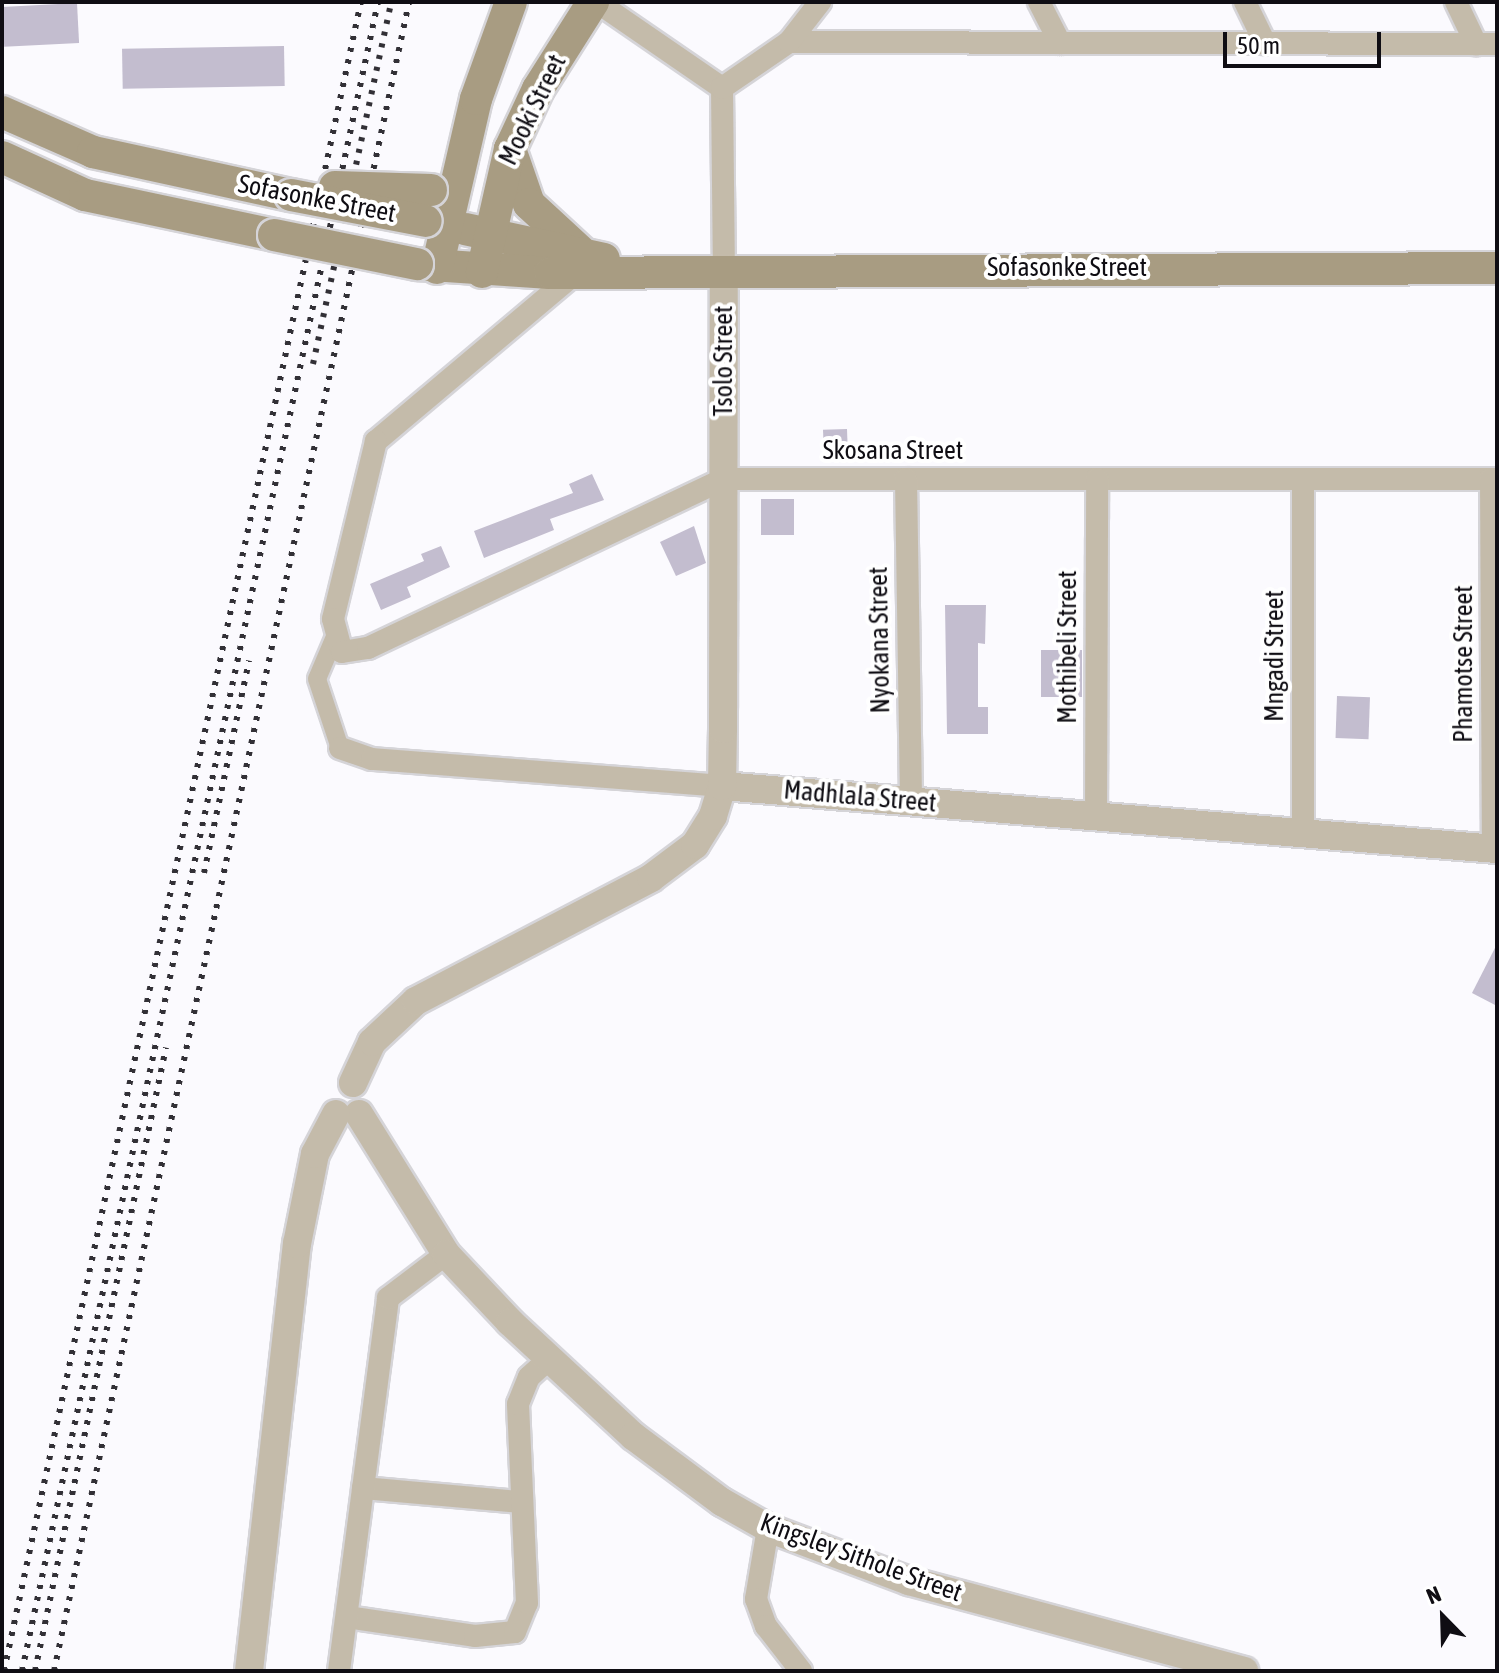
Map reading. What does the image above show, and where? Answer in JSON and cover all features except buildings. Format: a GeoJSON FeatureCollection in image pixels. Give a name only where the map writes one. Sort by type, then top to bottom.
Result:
{"type":"FeatureCollection","features":[{"type":"Feature","properties":{"kind":"main road","name":"Mooki Street"},"geometry":{"type":"LineString","coordinates":[[427,266],[440,205],[489,55],[511,2]]}},
{"type":"Feature","properties":{"kind":"main road","name":"Mooki Street"},"geometry":{"type":"LineString","coordinates":[[482,272],[487,235],[510,149],[538,89],[595,2]]}},
{"type":"Feature","properties":{"kind":"main road","name":"Sofasonke Street"},"geometry":{"type":"LineString","coordinates":[[2,112],[93,152],[235,183],[440,205],[487,235],[580,262],[638,268],[1497,268]]}},
{"type":"Feature","properties":{"kind":"main road"},"geometry":{"type":"LineString","coordinates":[[510,149],[529,204],[580,262]]}},
{"type":"Feature","properties":{"kind":"main road","name":"Sofasonke Street"},"geometry":{"type":"LineString","coordinates":[[2,157],[85,195],[427,266],[482,272],[580,262]]}},
{"type":"Feature","properties":{"kind":"street"},"geometry":{"type":"LineString","coordinates":[[595,2],[722,88],[789,42],[820,2]]}},
{"type":"Feature","properties":{"kind":"street"},"geometry":{"type":"LineString","coordinates":[[1039,2],[1060,43]]}},
{"type":"Feature","properties":{"kind":"street"},"geometry":{"type":"LineString","coordinates":[[1245,2],[1265,43]]}},
{"type":"Feature","properties":{"kind":"street"},"geometry":{"type":"LineString","coordinates":[[1456,2],[1487,44]]}},
{"type":"Feature","properties":{"kind":"street"},"geometry":{"type":"LineString","coordinates":[[789,42],[1487,44]]}},
{"type":"Feature","properties":{"kind":"street","name":"Tsolo Street"},"geometry":{"type":"LineString","coordinates":[[722,88],[722,786]]}},
{"type":"Feature","properties":{"kind":"street"},"geometry":{"type":"LineString","coordinates":[[334,639],[333,619],[360,488],[376,441],[580,262]]}},
{"type":"Feature","properties":{"kind":"street","name":"Skosana Street"},"geometry":{"type":"LineString","coordinates":[[334,639],[342,652],[368,648],[724,479],[1494,479]]}},
{"type":"Feature","properties":{"kind":"street","name":"Nyokana Street"},"geometry":{"type":"LineString","coordinates":[[906,479],[911,801]]}},
{"type":"Feature","properties":{"kind":"street","name":"Mothibeli Street"},"geometry":{"type":"LineString","coordinates":[[1096,816],[1097,479]]}},
{"type":"Feature","properties":{"kind":"street","name":"Mngadi Street"},"geometry":{"type":"LineString","coordinates":[[1303,479],[1303,833]]}},
{"type":"Feature","properties":{"kind":"street","name":"Phamotse Street"},"geometry":{"type":"LineString","coordinates":[[1494,479],[1495,848]]}},
{"type":"Feature","properties":{"kind":"street","name":"Madhlala Street"},"geometry":{"type":"LineString","coordinates":[[334,639],[317,679],[340,748],[372,759],[1495,848]]}},
{"type":"Feature","properties":{"kind":"street"},"geometry":{"type":"LineString","coordinates":[[249,1671],[297,1244],[315,1154],[365,1094],[353,1083],[372,1042],[416,1001],[679,860],[706,828],[722,786]]}},
{"type":"Feature","properties":{"kind":"street","name":"Kingsley Sithole Street"},"geometry":{"type":"LineString","coordinates":[[348,1114],[446,1254],[547,1361],[679,1472],[768,1528],[909,1581],[1244,1671]]}},
{"type":"Feature","properties":{"kind":"street"},"geometry":{"type":"LineString","coordinates":[[339,1671],[388,1298],[446,1254]]}},
{"type":"Feature","properties":{"kind":"street"},"geometry":{"type":"LineString","coordinates":[[347,1617],[475,1636],[515,1632],[527,1603],[518,1404],[529,1377],[547,1361]]}},
{"type":"Feature","properties":{"kind":"street"},"geometry":{"type":"LineString","coordinates":[[363,1488],[521,1502]]}},
{"type":"Feature","properties":{"kind":"street"},"geometry":{"type":"LineString","coordinates":[[768,1528],[756,1599],[766,1626],[801,1671]]}},
{"type":"Feature","properties":{"kind":"railway"},"geometry":{"type":"LineString","coordinates":[[4,1671],[361,2]]}},
{"type":"Feature","properties":{"kind":"railway"},"geometry":{"type":"LineString","coordinates":[[22,1671],[378,2]]}},
{"type":"Feature","properties":{"kind":"railway"},"geometry":{"type":"LineString","coordinates":[[313,364],[391,2]]}},
{"type":"Feature","properties":{"kind":"railway"},"geometry":{"type":"LineString","coordinates":[[54,1671],[409,2]]}},
{"type":"Feature","properties":{"kind":"railway"},"geometry":{"type":"LineString","coordinates":[[204,873],[249,661]]}},
{"type":"Feature","properties":{"kind":"railway"},"geometry":{"type":"LineString","coordinates":[[35,1671],[166,1048]]}}]}
